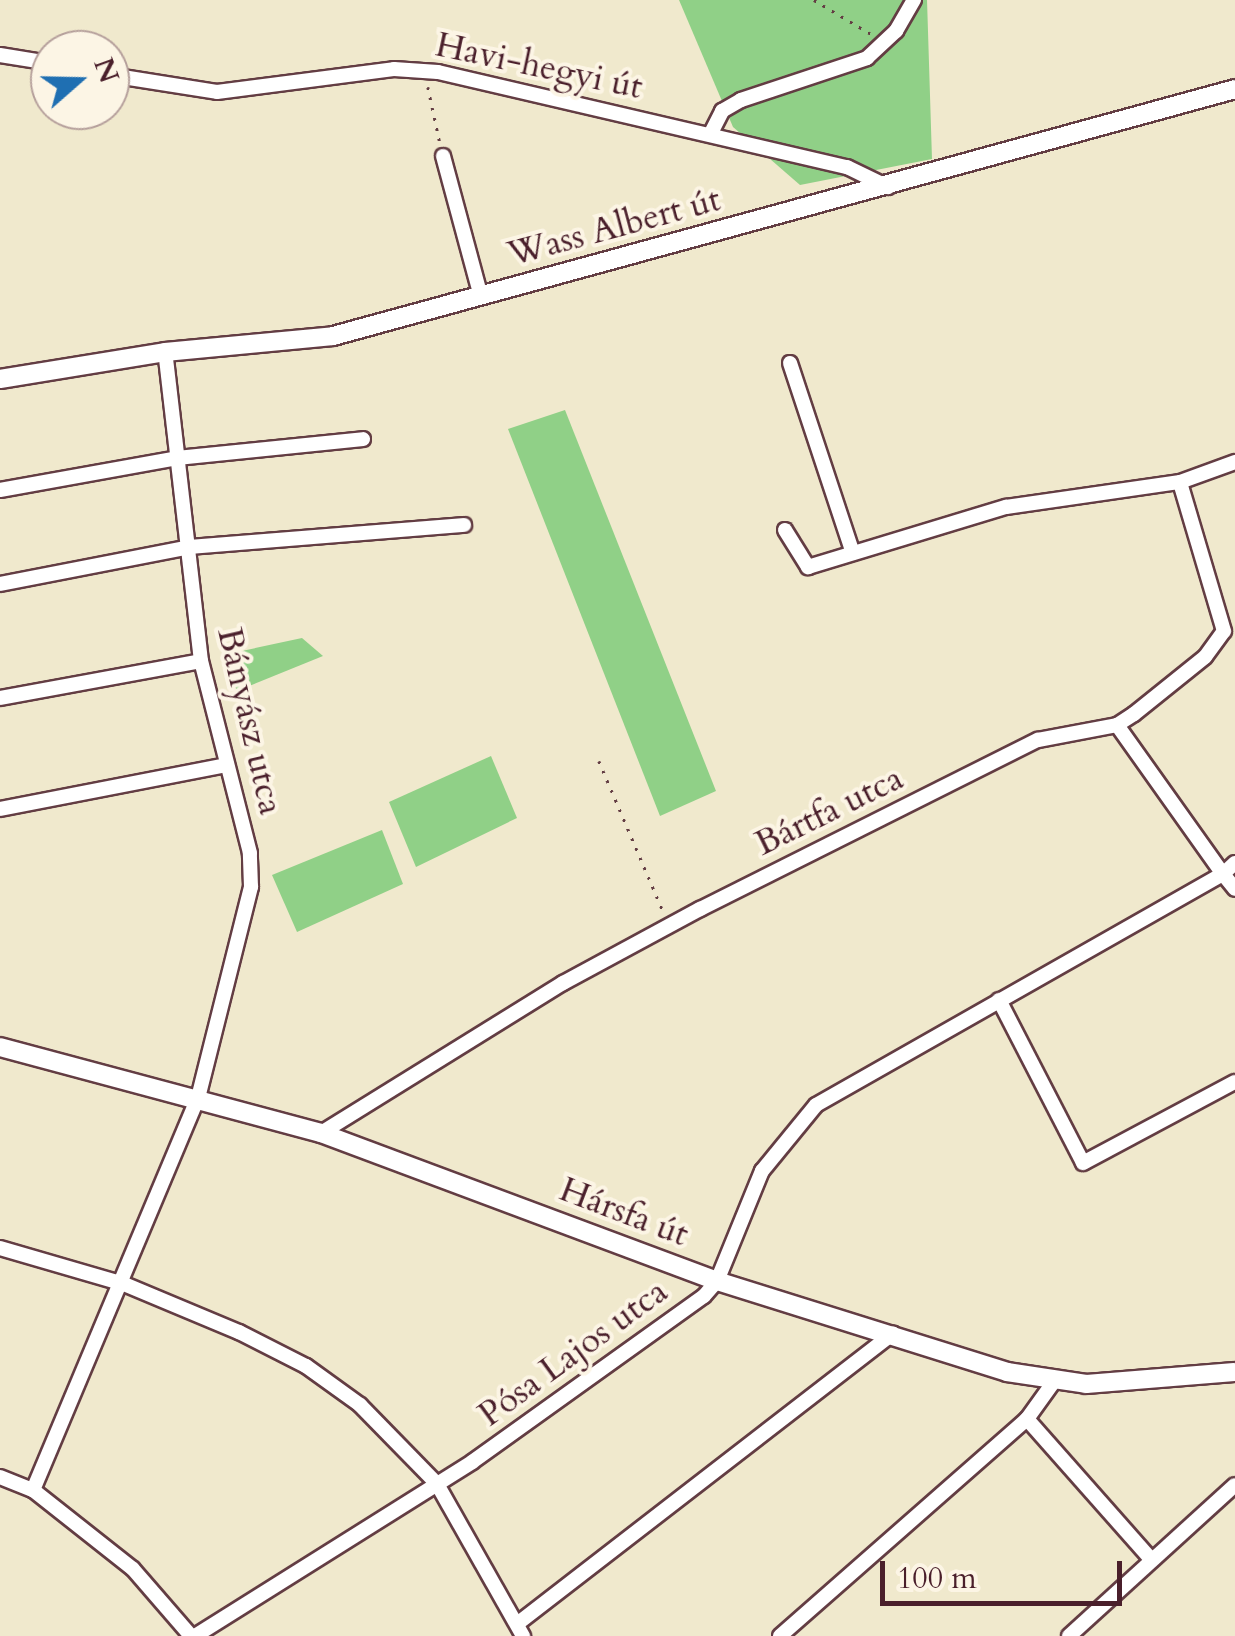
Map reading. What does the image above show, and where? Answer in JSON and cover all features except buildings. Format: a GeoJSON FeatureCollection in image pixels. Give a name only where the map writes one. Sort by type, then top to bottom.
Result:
{"type":"FeatureCollection","features":[{"type":"Feature","properties":{"kind":"street"},"geometry":{"type":"LineString","coordinates":[[711,133],[722,111],[740,100],[849,68],[884,44],[914,0]]}},
{"type":"Feature","properties":{"kind":"street"},"geometry":{"type":"LineString","coordinates":[[0,55],[30,60]]}},
{"type":"Feature","properties":{"kind":"street","name":"Havi-hegyi út"},"geometry":{"type":"LineString","coordinates":[[130,77],[216,92],[394,69],[424,72],[711,133],[847,167],[888,187]]}},
{"type":"Feature","properties":{"kind":"street","name":"Wass Albert út"},"geometry":{"type":"LineString","coordinates":[[0,379],[165,352],[332,336],[1235,89]]}},
{"type":"Feature","properties":{"kind":"street"},"geometry":{"type":"LineString","coordinates":[[443,156],[480,297]]}},
{"type":"Feature","properties":{"kind":"street","name":"Bányász utca"},"geometry":{"type":"LineString","coordinates":[[34,1490],[124,1284],[198,1098],[251,887],[250,853],[200,661],[165,352]]}},
{"type":"Feature","properties":{"kind":"street"},"geometry":{"type":"LineString","coordinates":[[790,363],[853,553]]}},
{"type":"Feature","properties":{"kind":"street"},"geometry":{"type":"LineString","coordinates":[[0,490],[177,458],[363,439]]}},
{"type":"Feature","properties":{"kind":"street"},"geometry":{"type":"LineString","coordinates":[[785,530],[808,567],[1006,507],[1180,482],[1235,462]]}},
{"type":"Feature","properties":{"kind":"street","name":"Bártfa utca"},"geometry":{"type":"LineString","coordinates":[[321,1133],[529,1003],[669,925],[1038,740],[1118,725],[1206,657],[1224,632],[1180,482]]}},
{"type":"Feature","properties":{"kind":"street"},"geometry":{"type":"LineString","coordinates":[[0,584],[190,547],[464,525]]}},
{"type":"Feature","properties":{"kind":"street"},"geometry":{"type":"LineString","coordinates":[[0,698],[200,661]]}},
{"type":"Feature","properties":{"kind":"street"},"geometry":{"type":"LineString","coordinates":[[1118,725],[1235,889]]}},
{"type":"Feature","properties":{"kind":"street"},"geometry":{"type":"LineString","coordinates":[[0,809],[226,765]]}},
{"type":"Feature","properties":{"kind":"street","name":"Pósa Lajos utca"},"geometry":{"type":"LineString","coordinates":[[193,1636],[437,1484],[570,1395],[717,1282],[762,1171],[788,1132],[871,1069],[1174,907],[1235,863]]}},
{"type":"Feature","properties":{"kind":"street"},"geometry":{"type":"LineString","coordinates":[[999,1000],[1083,1163],[1235,1082]]}},
{"type":"Feature","properties":{"kind":"street","name":"Hársfa út"},"geometry":{"type":"LineString","coordinates":[[0,1047],[321,1133],[717,1282],[1055,1380],[1235,1372]]}},
{"type":"Feature","properties":{"kind":"street"},"geometry":{"type":"LineString","coordinates":[[0,1248],[124,1284],[306,1366],[374,1417],[437,1484],[520,1630],[893,1334]]}},
{"type":"Feature","properties":{"kind":"street"},"geometry":{"type":"LineString","coordinates":[[792,1633],[1027,1419],[1055,1380]]}},
{"type":"Feature","properties":{"kind":"street"},"geometry":{"type":"LineString","coordinates":[[1027,1419],[1151,1559]]}},
{"type":"Feature","properties":{"kind":"street"},"geometry":{"type":"LineString","coordinates":[[0,1477],[34,1490],[132,1569],[193,1636]]}},
{"type":"Feature","properties":{"kind":"street"},"geometry":{"type":"LineString","coordinates":[[1069,1636],[1235,1485]]}},
{"type":"Feature","properties":{"kind":"path"},"geometry":{"type":"LineString","coordinates":[[814,0],[852,17],[884,44]]}},
{"type":"Feature","properties":{"kind":"path"},"geometry":{"type":"LineString","coordinates":[[424,72],[443,156]]}},
{"type":"Feature","properties":{"kind":"path"},"geometry":{"type":"LineString","coordinates":[[599,760],[669,925]]}},
{"type":"Feature","properties":{"kind":"green space"},"geometry":{"type":"Polygon","coordinates":[[[679,0],[927,0],[932,159],[800,185],[733,127],[679,0]]]}},
{"type":"Feature","properties":{"kind":"green space"},"geometry":{"type":"Polygon","coordinates":[[[565,410],[716,791],[660,816],[508,429],[565,410]]]}},
{"type":"Feature","properties":{"kind":"green space"},"geometry":{"type":"Polygon","coordinates":[[[302,638],[323,656],[237,691],[223,655],[302,638]]]}},
{"type":"Feature","properties":{"kind":"green space"},"geometry":{"type":"Polygon","coordinates":[[[491,756],[517,818],[416,867],[389,802],[491,756]]]}},
{"type":"Feature","properties":{"kind":"green space"},"geometry":{"type":"Polygon","coordinates":[[[382,830],[403,884],[297,932],[272,875],[382,830]]]}}]}
